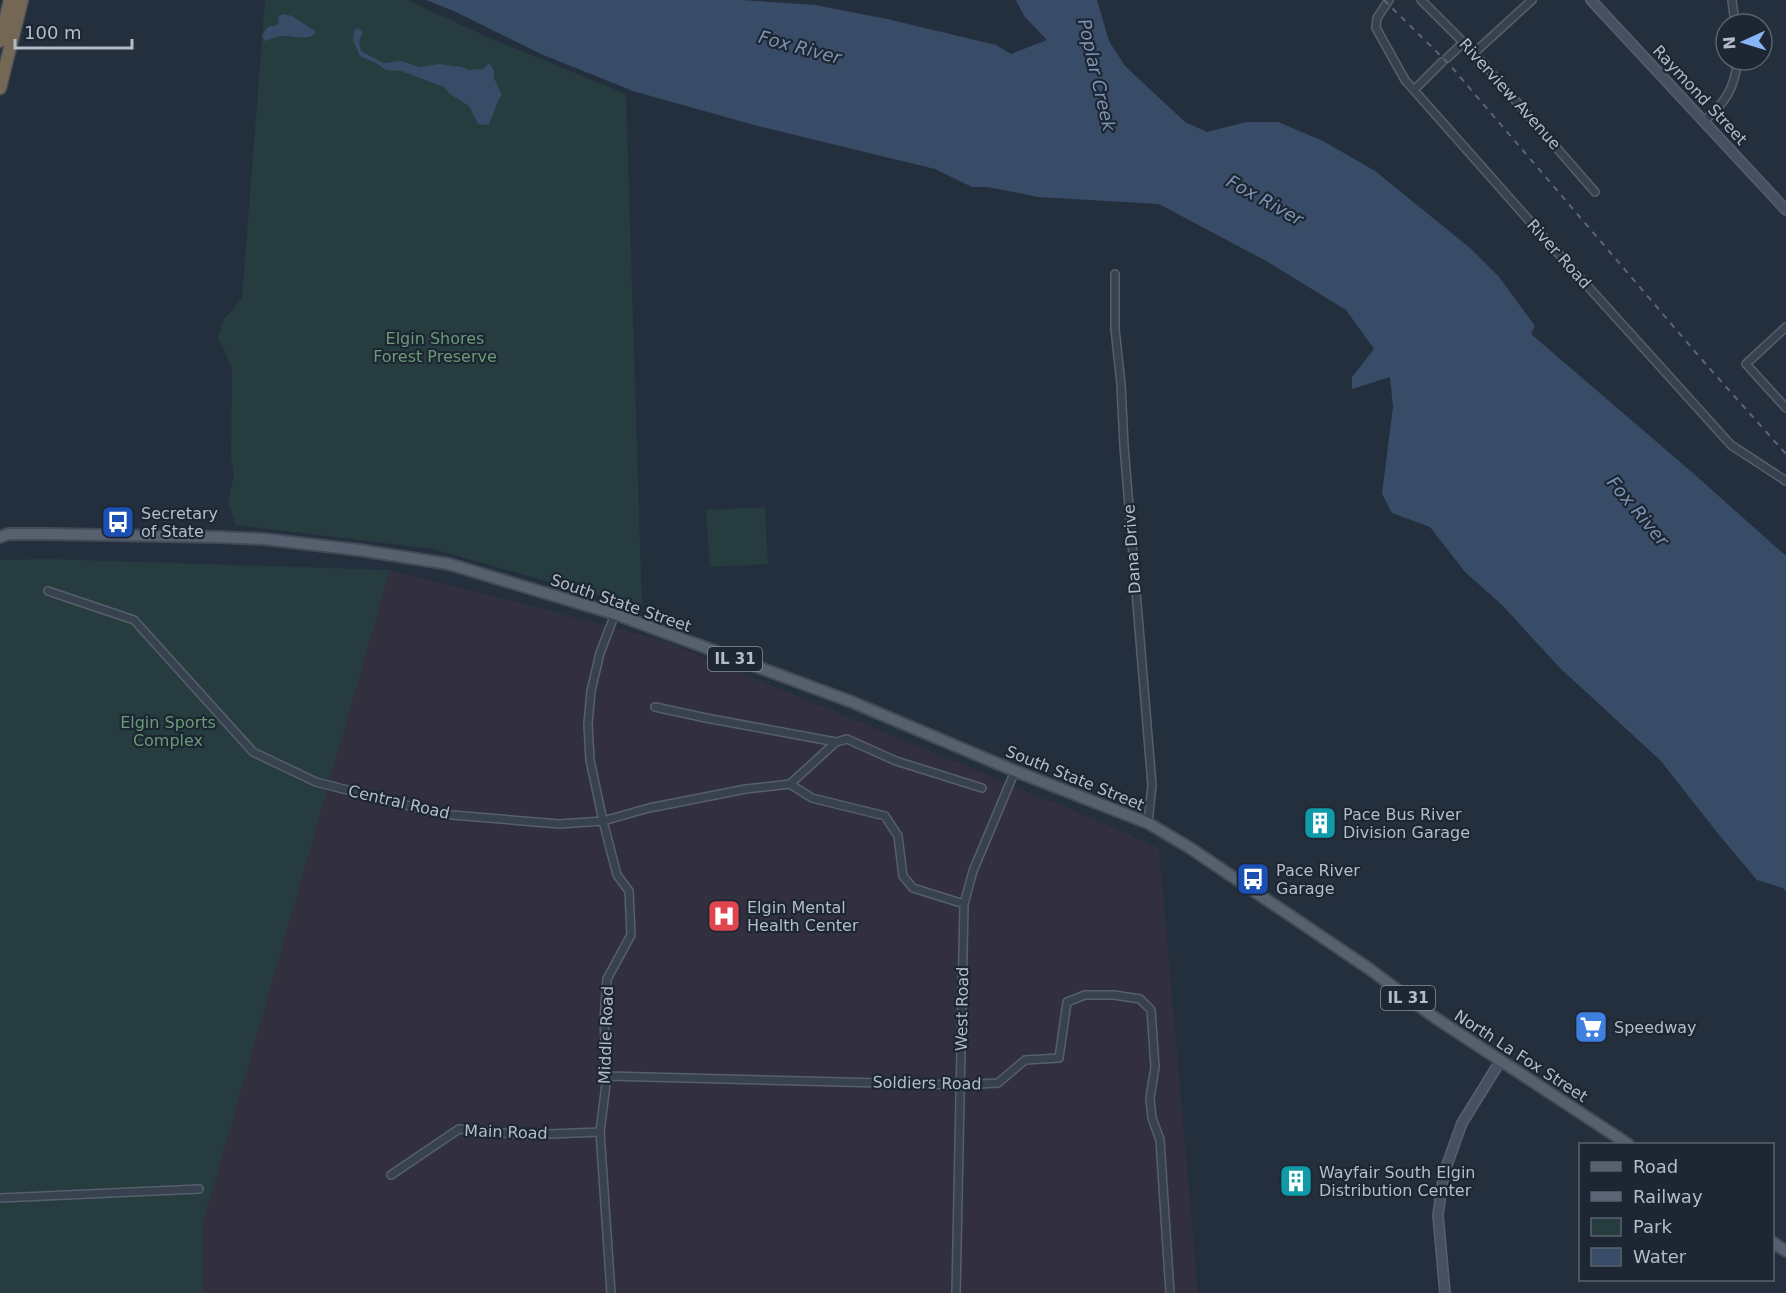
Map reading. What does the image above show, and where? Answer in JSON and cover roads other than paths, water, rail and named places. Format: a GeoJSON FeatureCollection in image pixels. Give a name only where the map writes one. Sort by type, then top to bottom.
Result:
{"type":"FeatureCollection","features":[{"type":"Feature","properties":{"kind":"highway"},"geometry":{"type":"LineString","coordinates":[[0,41],[10,0]]}},
{"type":"Feature","properties":{"kind":"highway"},"geometry":{"type":"LineString","coordinates":[[0,88],[22,0]]}},
{"type":"Feature","properties":{"kind":"main road","name":"South State Street"},"geometry":{"type":"LineString","coordinates":[[3,534],[264,539],[359,550],[449,564],[615,614],[852,702],[1015,771],[1148,823],[1190,848]]}},
{"type":"Feature","properties":{"kind":"main road","name":"North La Fox Street"},"geometry":{"type":"LineString","coordinates":[[1190,848],[1368,968],[1434,1017],[1626,1143]]}},
{"type":"Feature","properties":{"kind":"street","name":"River Road"},"geometry":{"type":"LineString","coordinates":[[1389,0],[1377,18],[1376,28],[1405,80],[1731,445],[1786,482]]}},
{"type":"Feature","properties":{"kind":"street"},"geometry":{"type":"LineString","coordinates":[[1474,53],[1532,0]]}},
{"type":"Feature","properties":{"kind":"street","name":"Raymond Street"},"geometry":{"type":"LineString","coordinates":[[1591,0],[1786,210]]}},
{"type":"Feature","properties":{"kind":"street","name":"Riverview Avenue"},"geometry":{"type":"LineString","coordinates":[[1427,2],[1595,192]]}},
{"type":"Feature","properties":{"kind":"street"},"geometry":{"type":"LineString","coordinates":[[1414,90],[1464,42]]}},
{"type":"Feature","properties":{"kind":"street"},"geometry":{"type":"LineString","coordinates":[[1704,121],[1725,102],[1736,72]]}},
{"type":"Feature","properties":{"kind":"street","name":"Dana Drive"},"geometry":{"type":"LineString","coordinates":[[1115,274],[1115,329],[1152,785],[1148,823]]}},
{"type":"Feature","properties":{"kind":"street"},"geometry":{"type":"LineString","coordinates":[[1786,327],[1746,364],[1786,408]]}},
{"type":"Feature","properties":{"kind":"street","name":"Central Road"},"geometry":{"type":"LineString","coordinates":[[48,591],[134,620],[253,752],[316,782],[441,814],[559,824],[603,822],[649,808],[746,789],[790,784]]}},
{"type":"Feature","properties":{"kind":"street","name":"Middle Road"},"geometry":{"type":"LineString","coordinates":[[611,1293],[600,1132],[607,1076],[604,1021],[608,979],[631,935],[629,891],[617,875],[603,822],[590,760],[588,724],[593,682],[600,653],[615,614]]}},
{"type":"Feature","properties":{"kind":"street"},"geometry":{"type":"LineString","coordinates":[[655,707],[836,742],[847,739],[896,761],[982,788]]}},
{"type":"Feature","properties":{"kind":"street"},"geometry":{"type":"LineString","coordinates":[[836,742],[790,784],[812,798],[885,816],[898,836],[903,876],[913,888],[964,904]]}},
{"type":"Feature","properties":{"kind":"street","name":"West Road"},"geometry":{"type":"LineString","coordinates":[[956,1293],[964,904],[973,871],[1015,771]]}},
{"type":"Feature","properties":{"kind":"street","name":"Soldiers Road"},"geometry":{"type":"LineString","coordinates":[[607,1076],[961,1085],[998,1083],[1025,1060],[1059,1058],[1067,1002],[1085,995],[1114,995],[1140,999],[1151,1010],[1155,1067],[1150,1098],[1152,1119],[1160,1140],[1170,1293]]}},
{"type":"Feature","properties":{"kind":"street"},"geometry":{"type":"LineString","coordinates":[[1445,1293],[1438,1215],[1444,1173],[1462,1124],[1501,1060]]}},
{"type":"Feature","properties":{"kind":"street","name":"Main Road"},"geometry":{"type":"LineString","coordinates":[[390,1175],[459,1129],[525,1135],[600,1132]]}},
{"type":"Feature","properties":{"kind":"street"},"geometry":{"type":"LineString","coordinates":[[0,1198],[199,1189]]}},
{"type":"Feature","properties":{"kind":"water"},"geometry":{"type":"Polygon","coordinates":[[[426,0],[740,0],[815,5],[887,19],[996,45],[1011,54],[1047,40],[1024,16],[1016,0],[1097,0],[1109,41],[1125,66],[1185,122],[1207,132],[1246,122],[1278,122],[1323,141],[1375,171],[1470,248],[1499,277],[1535,326],[1531,334],[1786,556],[1786,892],[1783,888],[1757,880],[1660,760],[1560,668],[1502,605],[1465,572],[1430,527],[1392,513],[1382,494],[1393,407],[1390,377],[1352,389],[1352,377],[1374,349],[1346,310],[1268,262],[1159,204],[1038,197],[988,187],[972,187],[935,169],[754,125],[633,91],[541,54],[454,11],[426,0]]]}},
{"type":"Feature","properties":{"kind":"water"},"geometry":{"type":"Polygon","coordinates":[[[283,14],[292,16],[315,31],[315,34],[304,38],[279,36],[265,41],[262,35],[267,28],[279,23],[278,16],[283,14]]]}},
{"type":"Feature","properties":{"kind":"water"},"geometry":{"type":"Polygon","coordinates":[[[358,28],[363,32],[359,42],[361,51],[383,63],[401,61],[419,67],[439,64],[469,70],[483,69],[489,63],[494,70],[494,78],[502,95],[488,125],[478,124],[469,106],[450,94],[444,87],[401,71],[386,70],[360,56],[353,40],[354,30],[358,28]]]}},
{"type":"Feature","properties":{"kind":"railway"},"geometry":{"type":"LineString","coordinates":[[1384,0],[1449,64],[1703,361],[1786,454]]}},
{"type":"Feature","properties":{"kind":"place","name":"Secretary of State"},"geometry":{"type":"Point","coordinates":[118,522]}},
{"type":"Feature","properties":{"kind":"place","name":"Pace Bus River Division Garage"},"geometry":{"type":"Point","coordinates":[1320,823]}},
{"type":"Feature","properties":{"kind":"place","name":"Pace River Garage"},"geometry":{"type":"Point","coordinates":[1253,879]}},
{"type":"Feature","properties":{"kind":"place","name":"Elgin Mental Health Center"},"geometry":{"type":"Point","coordinates":[724,916]}},
{"type":"Feature","properties":{"kind":"place","name":"Speedway"},"geometry":{"type":"Point","coordinates":[1591,1027]}},
{"type":"Feature","properties":{"kind":"place","name":"Wayfair South Elgin Distribution Center"},"geometry":{"type":"Point","coordinates":[1296,1181]}},
{"type":"Feature","properties":{"kind":"water label","name":"Fox River"},"geometry":{"type":"Point","coordinates":[800,47]}},
{"type":"Feature","properties":{"kind":"water label","name":"Poplar Creek"},"geometry":{"type":"Point","coordinates":[1097,75]}},
{"type":"Feature","properties":{"kind":"water label","name":"Fox River"},"geometry":{"type":"Point","coordinates":[1265,200]}},
{"type":"Feature","properties":{"kind":"water label","name":"Fox River"},"geometry":{"type":"Point","coordinates":[1638,511]}},
{"type":"Feature","properties":{"kind":"park label","name":"Elgin Shores Forest Preserve"},"geometry":{"type":"Point","coordinates":[435,347]}},
{"type":"Feature","properties":{"kind":"park label","name":"Elgin Sports Complex"},"geometry":{"type":"Point","coordinates":[168,731]}}]}
